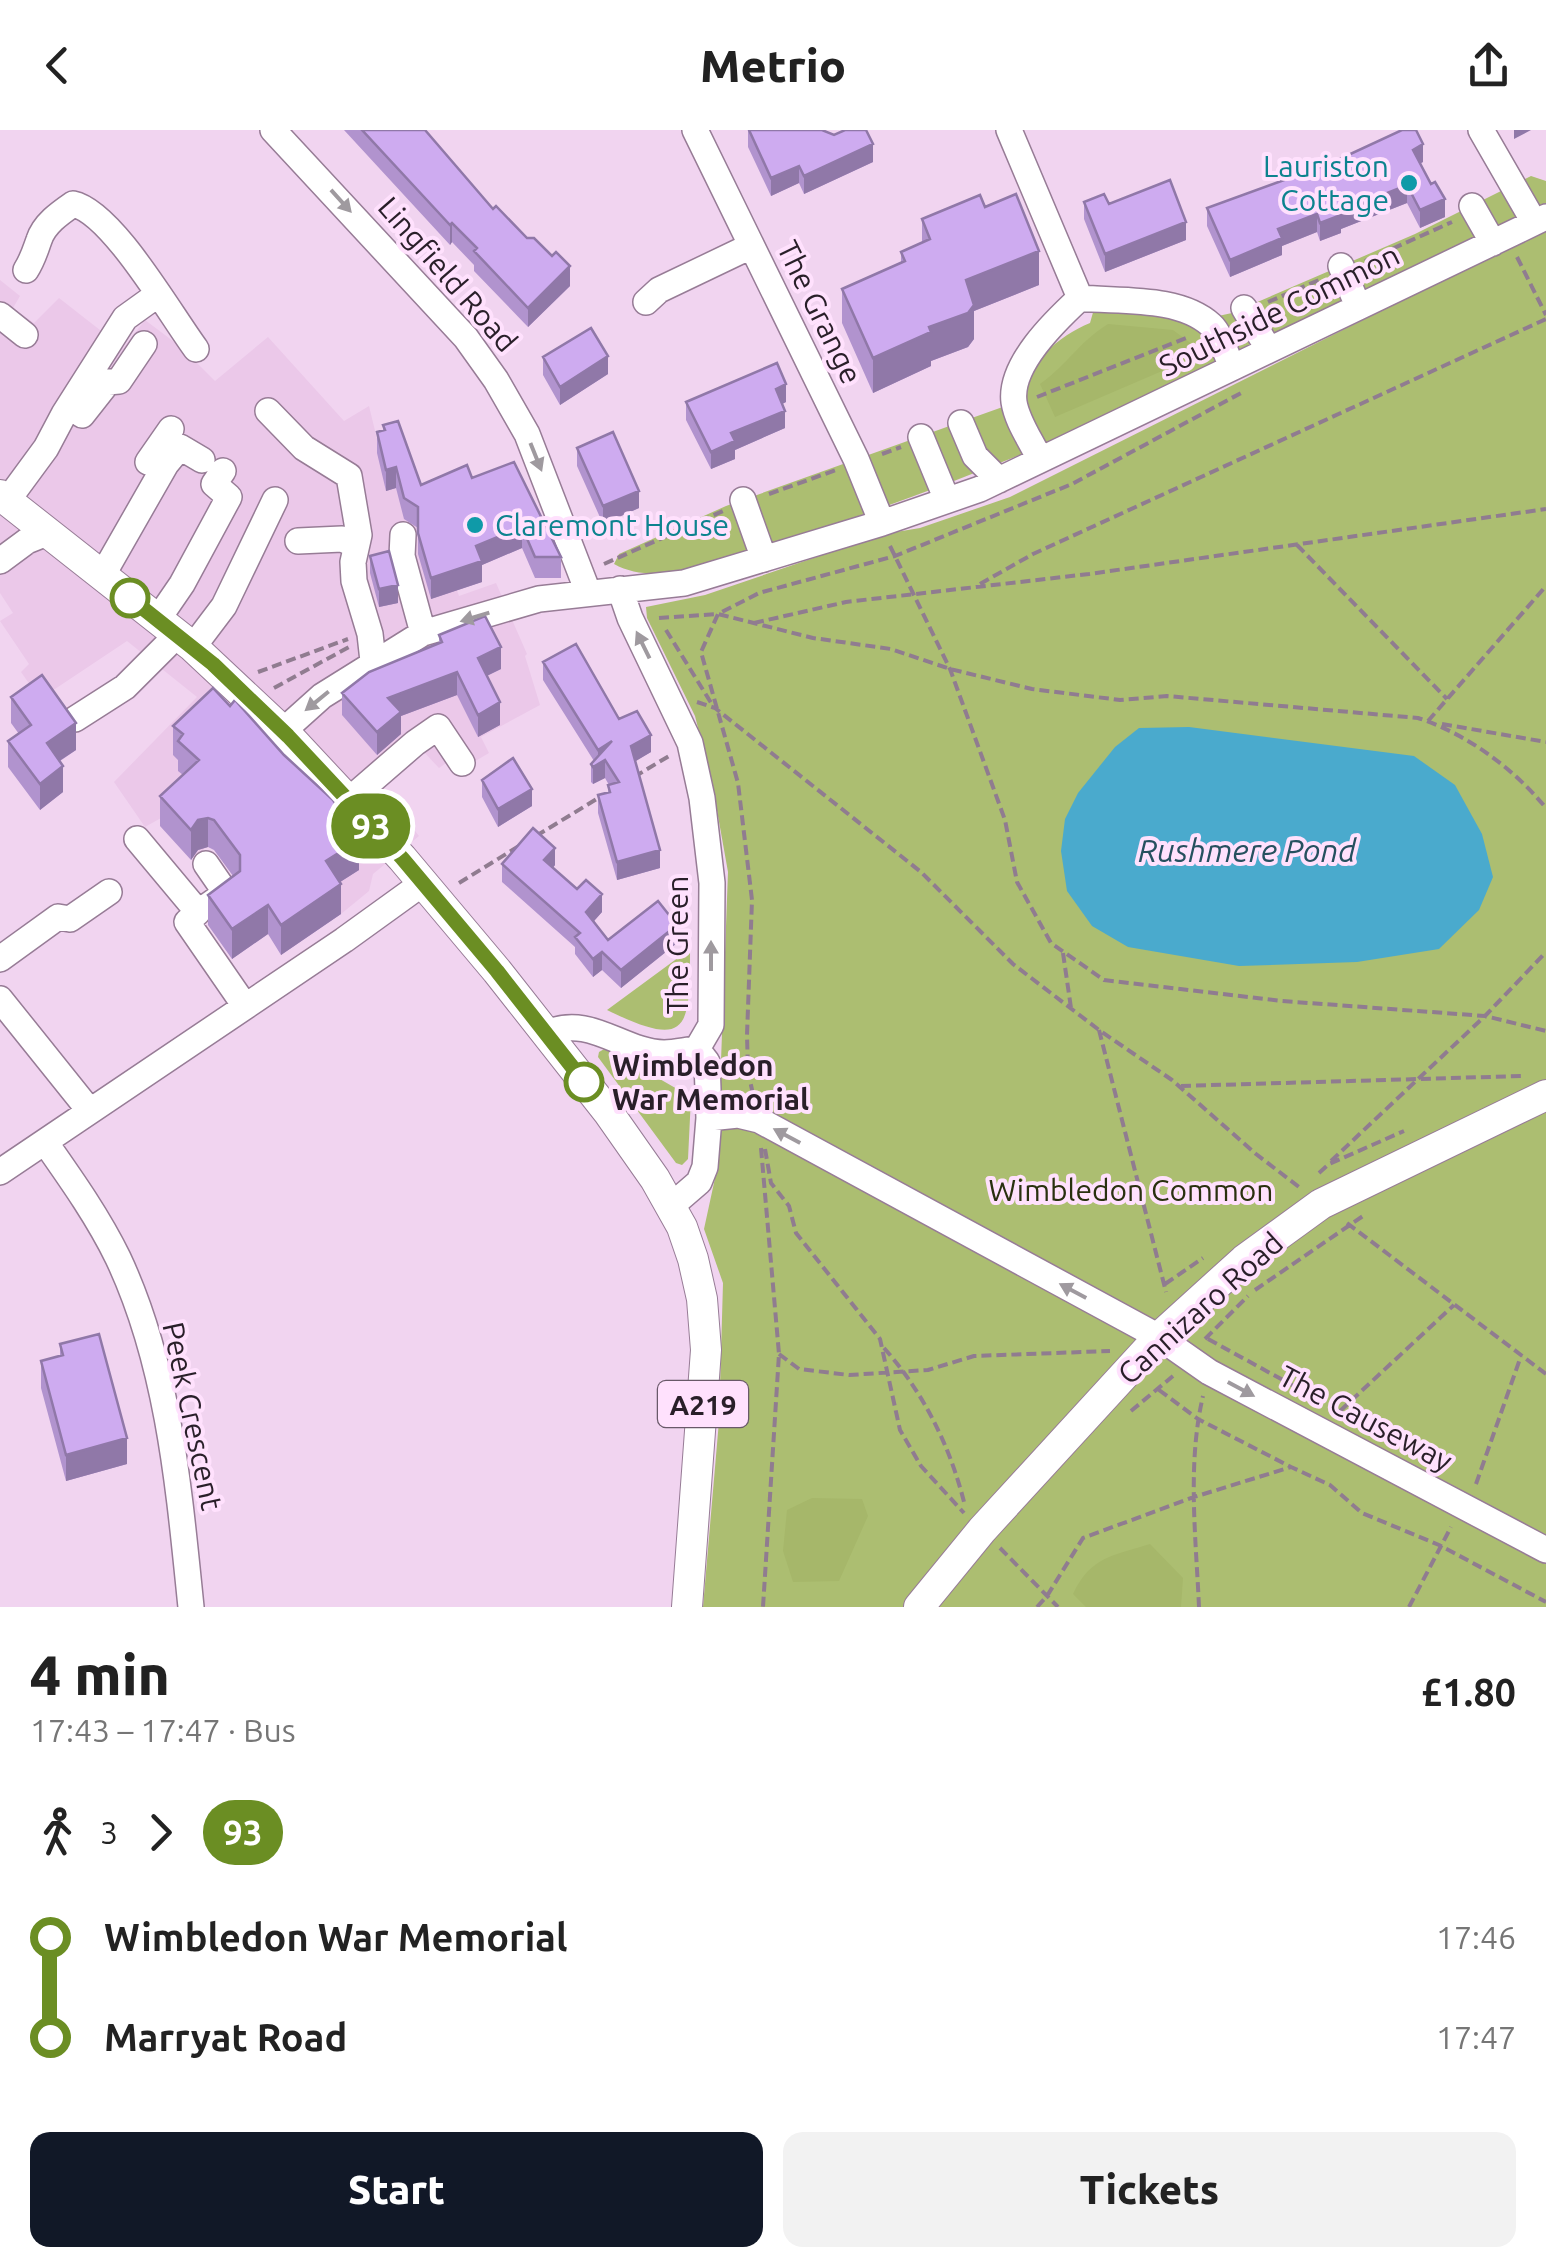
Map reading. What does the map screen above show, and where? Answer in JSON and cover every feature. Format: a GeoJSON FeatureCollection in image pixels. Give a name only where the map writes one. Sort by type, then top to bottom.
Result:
{"type":"FeatureCollection","features":[{"type":"Feature","properties":{"kind":"main road","name":"A219"},"geometry":{"type":"LineString","coordinates":[[10,503],[176,634],[282,731],[348,801],[430,891],[547,1033],[608,1112],[670,1207],[694,1259],[706,1350],[687,1607]]}},
{"type":"Feature","properties":{"kind":"main road","name":"Cannizaro Road"},"geometry":{"type":"LineString","coordinates":[[919,1607],[975,1523],[1157,1340],[1244,1260],[1321,1204],[1538,1085]]}},
{"type":"Feature","properties":{"kind":"street","name":"Lingfield Road"},"geometry":{"type":"LineString","coordinates":[[274,130],[466,338],[496,380],[527,434],[588,592]]}},
{"type":"Feature","properties":{"kind":"street","name":"The Grange"},"geometry":{"type":"LineString","coordinates":[[696,130],[857,462],[882,523]]}},
{"type":"Feature","properties":{"kind":"street"},"geometry":{"type":"LineString","coordinates":[[1009,130],[1080,298]]}},
{"type":"Feature","properties":{"kind":"street"},"geometry":{"type":"LineString","coordinates":[[1481,130],[1540,219]]}},
{"type":"Feature","properties":{"kind":"street"},"geometry":{"type":"LineString","coordinates":[[26,270],[35,257],[39,237],[56,216],[73,204],[93,212],[125,246],[190,341]]}},
{"type":"Feature","properties":{"kind":"street"},"geometry":{"type":"LineString","coordinates":[[1473,209],[1500,240]]}},
{"type":"Feature","properties":{"kind":"street","name":"Southside Common"},"geometry":{"type":"LineString","coordinates":[[282,731],[322,696],[367,645],[423,633],[515,605],[588,592],[684,584],[947,500],[999,480],[1540,219]]}},
{"type":"Feature","properties":{"kind":"street"},"geometry":{"type":"LineString","coordinates":[[646,302],[659,290],[751,246]]}},
{"type":"Feature","properties":{"kind":"street"},"geometry":{"type":"LineString","coordinates":[[1341,269],[1358,306]]}},
{"type":"Feature","properties":{"kind":"street"},"geometry":{"type":"LineString","coordinates":[[10,503],[125,318],[157,295]]}},
{"type":"Feature","properties":{"kind":"street"},"geometry":{"type":"LineString","coordinates":[[1040,460],[1014,406],[1014,394],[1044,332],[1080,298],[1191,312],[1214,327],[1232,368]]}},
{"type":"Feature","properties":{"kind":"street"},"geometry":{"type":"LineString","coordinates":[[1245,310],[1269,350]]}},
{"type":"Feature","properties":{"kind":"street"},"geometry":{"type":"LineString","coordinates":[[0,315],[25,336]]}},
{"type":"Feature","properties":{"kind":"street"},"geometry":{"type":"LineString","coordinates":[[10,503],[96,395],[108,382],[119,381],[144,344]]}},
{"type":"Feature","properties":{"kind":"street"},"geometry":{"type":"LineString","coordinates":[[268,411],[304,448],[349,476],[359,535],[352,562],[354,581],[367,645]]}},
{"type":"Feature","properties":{"kind":"street"},"geometry":{"type":"LineString","coordinates":[[961,423],[975,456],[999,480]]}},
{"type":"Feature","properties":{"kind":"street"},"geometry":{"type":"LineString","coordinates":[[98,572],[145,467],[171,429]]}},
{"type":"Feature","properties":{"kind":"street"},"geometry":{"type":"LineString","coordinates":[[922,438],[947,500]]}},
{"type":"Feature","properties":{"kind":"street"},"geometry":{"type":"LineString","coordinates":[[98,572],[180,447],[212,466],[214,484],[229,497],[182,584],[176,634]]}},
{"type":"Feature","properties":{"kind":"street"},"geometry":{"type":"LineString","coordinates":[[75,719],[125,687],[176,634],[224,606],[275,500]]}},
{"type":"Feature","properties":{"kind":"street"},"geometry":{"type":"LineString","coordinates":[[744,501],[764,559]]}},
{"type":"Feature","properties":{"kind":"street"},"geometry":{"type":"LineString","coordinates":[[0,561],[48,533]]}},
{"type":"Feature","properties":{"kind":"street"},"geometry":{"type":"LineString","coordinates":[[403,535],[402,556],[423,633]]}},
{"type":"Feature","properties":{"kind":"street"},"geometry":{"type":"LineString","coordinates":[[298,541],[342,539],[356,545]]}},
{"type":"Feature","properties":{"kind":"street","name":"The Green"},"geometry":{"type":"LineString","coordinates":[[547,1033],[563,1026],[608,1034],[637,1048],[663,1053],[697,1049],[711,1025],[712,883],[702,798],[690,743],[620,589]]}},
{"type":"Feature","properties":{"kind":"street"},"geometry":{"type":"LineString","coordinates":[[348,801],[415,742],[438,728],[462,762]]}},
{"type":"Feature","properties":{"kind":"street"},"geometry":{"type":"LineString","coordinates":[[136,839],[198,912]]}},
{"type":"Feature","properties":{"kind":"street"},"geometry":{"type":"LineString","coordinates":[[206,864],[226,894],[187,922],[245,1006]]}},
{"type":"Feature","properties":{"kind":"street"},"geometry":{"type":"LineString","coordinates":[[0,1172],[245,1006],[430,891]]}},
{"type":"Feature","properties":{"kind":"street"},"geometry":{"type":"LineString","coordinates":[[0,959],[58,917],[70,919],[109,892]]}},
{"type":"Feature","properties":{"kind":"street"},"geometry":{"type":"LineString","coordinates":[[0,1000],[89,1110]]}},
{"type":"Feature","properties":{"kind":"street"},"geometry":{"type":"LineString","coordinates":[[670,1207],[700,1182],[706,1167],[707,1062],[697,1049]]}},
{"type":"Feature","properties":{"kind":"street"},"geometry":{"type":"LineString","coordinates":[[709,1118],[738,1115],[759,1120]]}},
{"type":"Feature","properties":{"kind":"street","name":"The Causeway"},"geometry":{"type":"LineString","coordinates":[[759,1120],[1209,1372],[1470,1495],[1546,1550]]}},
{"type":"Feature","properties":{"kind":"street","name":"Peek Crescent"},"geometry":{"type":"LineString","coordinates":[[45,1142],[118,1258],[140,1318],[159,1380],[172,1444],[191,1607]]}},
{"type":"Feature","properties":{"kind":"path"},"geometry":{"type":"LineString","coordinates":[[1245,310],[1473,209]]}},
{"type":"Feature","properties":{"kind":"path"},"geometry":{"type":"LineString","coordinates":[[977,586],[1033,554],[1546,317],[1500,240]]}},
{"type":"Feature","properties":{"kind":"path"},"geometry":{"type":"LineString","coordinates":[[1014,406],[1214,327]]}},
{"type":"Feature","properties":{"kind":"path"},"geometry":{"type":"LineString","coordinates":[[1058,1607],[921,1466],[900,1430],[880,1338],[796,1233],[789,1206],[772,1183],[748,1072],[752,900],[738,783],[702,652],[718,614],[759,593],[896,556],[1072,484],[1244,392]]}},
{"type":"Feature","properties":{"kind":"path"},"geometry":{"type":"LineString","coordinates":[[599,566],[744,501],[922,438]]}},
{"type":"Feature","properties":{"kind":"path"},"geometry":{"type":"LineString","coordinates":[[750,624],[846,602],[916,596],[1546,510]]}},
{"type":"Feature","properties":{"kind":"path"},"geometry":{"type":"LineString","coordinates":[[882,523],[950,669],[1005,820],[1017,882],[1051,943],[1104,980],[1282,1001],[1484,1016],[1546,1031]]}},
{"type":"Feature","properties":{"kind":"path"},"geometry":{"type":"LineString","coordinates":[[1297,544],[1447,699]]}},
{"type":"Feature","properties":{"kind":"path"},"geometry":{"type":"LineString","coordinates":[[1428,721],[1546,586]]}},
{"type":"Feature","properties":{"kind":"path"},"geometry":{"type":"LineString","coordinates":[[647,618],[718,614],[750,624],[891,648],[950,669],[1032,689],[1120,700],[1168,696],[1428,721],[1546,742]]}},
{"type":"Feature","properties":{"kind":"path"},"geometry":{"type":"LineString","coordinates":[[657,618],[715,708]]}},
{"type":"Feature","properties":{"kind":"path"},"geometry":{"type":"LineString","coordinates":[[257,673],[339,642],[367,645]]}},
{"type":"Feature","properties":{"kind":"path"},"geometry":{"type":"LineString","coordinates":[[271,689],[367,645]]}},
{"type":"Feature","properties":{"kind":"path"},"geometry":{"type":"LineString","coordinates":[[682,697],[715,708],[920,872],[1013,964],[1179,1086],[1256,1154],[1546,1374]]}},
{"type":"Feature","properties":{"kind":"path"},"geometry":{"type":"LineString","coordinates":[[1428,721],[1450,728],[1526,784],[1546,808]]}},
{"type":"Feature","properties":{"kind":"path"},"geometry":{"type":"LineString","coordinates":[[622,784],[690,743]]}},
{"type":"Feature","properties":{"kind":"path"},"geometry":{"type":"LineString","coordinates":[[537,835],[605,794]]}},
{"type":"Feature","properties":{"kind":"path"},"geometry":{"type":"LineString","coordinates":[[430,891],[520,845]]}},
{"type":"Feature","properties":{"kind":"path"},"geometry":{"type":"LineString","coordinates":[[1062,951],[1071,1008]]}},
{"type":"Feature","properties":{"kind":"path"},"geometry":{"type":"LineString","coordinates":[[1321,1204],[1328,1164],[1546,952]]}},
{"type":"Feature","properties":{"kind":"path"},"geometry":{"type":"LineString","coordinates":[[778,1354],[799,1369],[849,1375],[928,1370],[974,1356],[1108,1351],[1157,1340],[1098,1030]]}},
{"type":"Feature","properties":{"kind":"path"},"geometry":{"type":"LineString","coordinates":[[1179,1086],[1418,1079],[1538,1085]]}},
{"type":"Feature","properties":{"kind":"path"},"geometry":{"type":"LineString","coordinates":[[759,1120],[778,1354],[763,1607]]}},
{"type":"Feature","properties":{"kind":"path"},"geometry":{"type":"LineString","coordinates":[[1186,1358],[1253,1291],[1364,1216]]}},
{"type":"Feature","properties":{"kind":"path"},"geometry":{"type":"LineString","coordinates":[[1340,1411],[1455,1304]]}},
{"type":"Feature","properties":{"kind":"path"},"geometry":{"type":"LineString","coordinates":[[882,1346],[910,1378],[955,1465],[975,1523]]}},
{"type":"Feature","properties":{"kind":"path"},"geometry":{"type":"LineString","coordinates":[[1409,1607],[1439,1545],[1470,1495],[1522,1354]]}},
{"type":"Feature","properties":{"kind":"path"},"geometry":{"type":"LineString","coordinates":[[1199,1607],[1194,1497],[1198,1419],[1209,1372]]}},
{"type":"Feature","properties":{"kind":"path"},"geometry":{"type":"LineString","coordinates":[[1159,1390],[1198,1419],[1330,1486],[1362,1513],[1439,1545],[1546,1602]]}},
{"type":"Feature","properties":{"kind":"path"},"geometry":{"type":"LineString","coordinates":[[1037,1607],[1083,1538],[1194,1497],[1291,1468]]}},
{"type":"Feature","properties":{"kind":"shaded area"},"geometry":{"type":"Polygon","coordinates":[[[0,280],[20,296],[13,308],[34,323],[59,298],[123,348],[145,320],[181,347],[215,381],[268,337],[344,421],[369,406],[378,443],[451,574],[459,596],[496,583],[527,654],[540,705],[481,737],[489,753],[460,770],[452,759],[439,768],[422,750],[377,782],[419,836],[373,874],[369,891],[341,914],[300,852],[208,846],[192,858],[161,818],[145,827],[114,782],[197,697],[127,641],[40,699],[21,672],[29,664],[0,621],[13,613],[0,593],[0,280]]]}},
{"type":"Feature","properties":{"kind":"green space"},"geometry":{"type":"Polygon","coordinates":[[[1531,176],[1546,181],[1546,203],[1528,213],[1037,448],[869,512],[711,564],[651,574],[614,564],[619,554],[726,506],[1025,399],[1037,363],[1056,343],[1090,323],[1094,309],[1156,315],[1186,323],[1232,313],[1415,234],[1531,176]]]}},
{"type":"Feature","properties":{"kind":"green space","name":"Wimbledon Common"},"geometry":{"type":"Polygon","coordinates":[[[1546,228],[1546,1607],[703,1607],[719,1421],[723,1283],[704,1229],[717,1169],[728,872],[695,716],[647,618],[646,607],[705,595],[884,534],[920,528],[1010,497],[1546,228]]]}},
{"type":"Feature","properties":{"kind":"green space"},"geometry":{"type":"Polygon","coordinates":[[[1108,324],[1173,330],[1204,353],[1055,417],[1040,384],[1108,324]]]}},
{"type":"Feature","properties":{"kind":"green space"},"geometry":{"type":"Polygon","coordinates":[[[690,949],[689,998],[679,1024],[655,1029],[607,1010],[690,949]]]}},
{"type":"Feature","properties":{"kind":"green space"},"geometry":{"type":"Polygon","coordinates":[[[606,1048],[691,1097],[688,1159],[682,1165],[676,1163],[598,1057],[606,1048]]]}},
{"type":"Feature","properties":{"kind":"green space"},"geometry":{"type":"Polygon","coordinates":[[[812,1498],[862,1499],[868,1516],[839,1581],[793,1582],[783,1551],[787,1510],[812,1498]]]}},
{"type":"Feature","properties":{"kind":"green space"},"geometry":{"type":"Polygon","coordinates":[[[1150,1544],[1183,1578],[1181,1607],[1086,1607],[1073,1594],[1096,1565],[1150,1544]]]}},
{"type":"Feature","properties":{"kind":"water","name":"Rushmere Pond"},"geometry":{"type":"Polygon","coordinates":[[[1189,727],[1414,756],[1455,785],[1482,834],[1493,877],[1479,910],[1439,949],[1357,962],[1239,966],[1128,947],[1092,926],[1067,891],[1061,851],[1065,819],[1078,793],[1115,747],[1139,728],[1189,727]]]}},
{"type":"Feature","properties":{"kind":"building"},"geometry":{"type":"Polygon","coordinates":[[[362,130],[425,130],[493,209],[496,206],[527,238],[534,238],[552,256],[556,252],[570,266],[528,308],[474,251],[477,248],[450,225],[362,130]]]}},
{"type":"Feature","properties":{"kind":"building"},"geometry":{"type":"Polygon","coordinates":[[[749,130],[822,130],[834,135],[845,130],[866,130],[873,144],[804,176],[799,166],[771,178],[749,130]]]}},
{"type":"Feature","properties":{"kind":"building"},"geometry":{"type":"Polygon","coordinates":[[[1402,130],[1416,130],[1423,144],[1413,150],[1431,184],[1435,182],[1445,199],[1420,210],[1407,185],[1320,223],[1317,214],[1278,229],[1282,238],[1230,260],[1207,208],[1331,163],[1402,130]]]}},
{"type":"Feature","properties":{"kind":"building"},"geometry":{"type":"Polygon","coordinates":[[[1170,180],[1186,222],[1105,254],[1084,202],[1104,194],[1109,204],[1170,180]]]}},
{"type":"Feature","properties":{"kind":"building"},"geometry":{"type":"Polygon","coordinates":[[[1016,194],[1039,251],[966,280],[974,305],[968,313],[929,327],[931,332],[873,358],[842,289],[905,261],[901,252],[930,239],[922,219],[980,195],[985,207],[1016,194]]]}},
{"type":"Feature","properties":{"kind":"building"},"geometry":{"type":"Polygon","coordinates":[[[591,328],[608,356],[560,387],[543,357],[591,328]]]}},
{"type":"Feature","properties":{"kind":"building"},"geometry":{"type":"Polygon","coordinates":[[[777,363],[786,384],[776,389],[785,411],[731,433],[735,441],[711,452],[686,402],[777,363]]]}},
{"type":"Feature","properties":{"kind":"building"},"geometry":{"type":"Polygon","coordinates":[[[398,421],[421,485],[467,465],[472,478],[514,462],[561,557],[535,557],[522,527],[476,546],[482,561],[431,578],[418,533],[418,507],[404,498],[396,467],[386,470],[377,432],[385,430],[383,425],[398,421]]]}},
{"type":"Feature","properties":{"kind":"building"},"geometry":{"type":"Polygon","coordinates":[[[613,432],[639,491],[603,506],[577,448],[613,432]]]}},
{"type":"Feature","properties":{"kind":"building"},"geometry":{"type":"Polygon","coordinates":[[[389,551],[398,585],[379,589],[370,556],[389,551]]]}},
{"type":"Feature","properties":{"kind":"building"},"geometry":{"type":"Polygon","coordinates":[[[485,616],[501,647],[478,658],[500,702],[478,715],[457,672],[388,698],[401,712],[377,732],[342,693],[369,672],[442,642],[439,635],[485,616]]]}},
{"type":"Feature","properties":{"kind":"building"},"geometry":{"type":"Polygon","coordinates":[[[576,644],[619,719],[637,711],[651,735],[631,746],[660,850],[617,862],[598,795],[610,792],[608,785],[619,782],[605,760],[593,767],[591,764],[612,741],[598,750],[543,662],[576,644]]]}},
{"type":"Feature","properties":{"kind":"building"},"geometry":{"type":"Polygon","coordinates":[[[42,675],[76,723],[47,743],[63,766],[40,784],[8,741],[31,725],[11,697],[42,675]]]}},
{"type":"Feature","properties":{"kind":"building"},"geometry":{"type":"Polygon","coordinates":[[[213,688],[230,706],[235,700],[284,755],[333,800],[359,840],[326,861],[341,884],[281,925],[268,905],[232,929],[208,895],[240,871],[240,855],[214,820],[198,820],[191,830],[160,796],[199,760],[178,741],[183,734],[173,726],[213,688]]]}},
{"type":"Feature","properties":{"kind":"building"},"geometry":{"type":"Polygon","coordinates":[[[513,758],[532,789],[498,809],[482,780],[513,758]]]}},
{"type":"Feature","properties":{"kind":"building"},"geometry":{"type":"Polygon","coordinates":[[[533,828],[555,848],[544,860],[577,889],[586,880],[602,894],[586,912],[608,940],[658,901],[677,925],[621,970],[602,952],[593,959],[575,937],[580,933],[502,864],[533,828]]]}},
{"type":"Feature","properties":{"kind":"building"},"geometry":{"type":"Polygon","coordinates":[[[99,1334],[127,1438],[66,1455],[41,1361],[63,1355],[60,1344],[99,1334]]]}},
{"type":"Feature","properties":{"kind":"bus line","name":"93"},"geometry":{"type":"LineString","coordinates":[[130,598],[213,664],[288,736],[402,858],[584,1082]]}},
{"type":"Feature","properties":{"kind":"place","name":"Lauriston Cottage"},"geometry":{"type":"Point","coordinates":[1409,183]}},
{"type":"Feature","properties":{"kind":"place","name":"Claremont House"},"geometry":{"type":"Point","coordinates":[475,525]}},
{"type":"Feature","properties":{"kind":"place","name":"Wimbledon War Memorial"},"geometry":{"type":"Point","coordinates":[584,1082]}}]}
